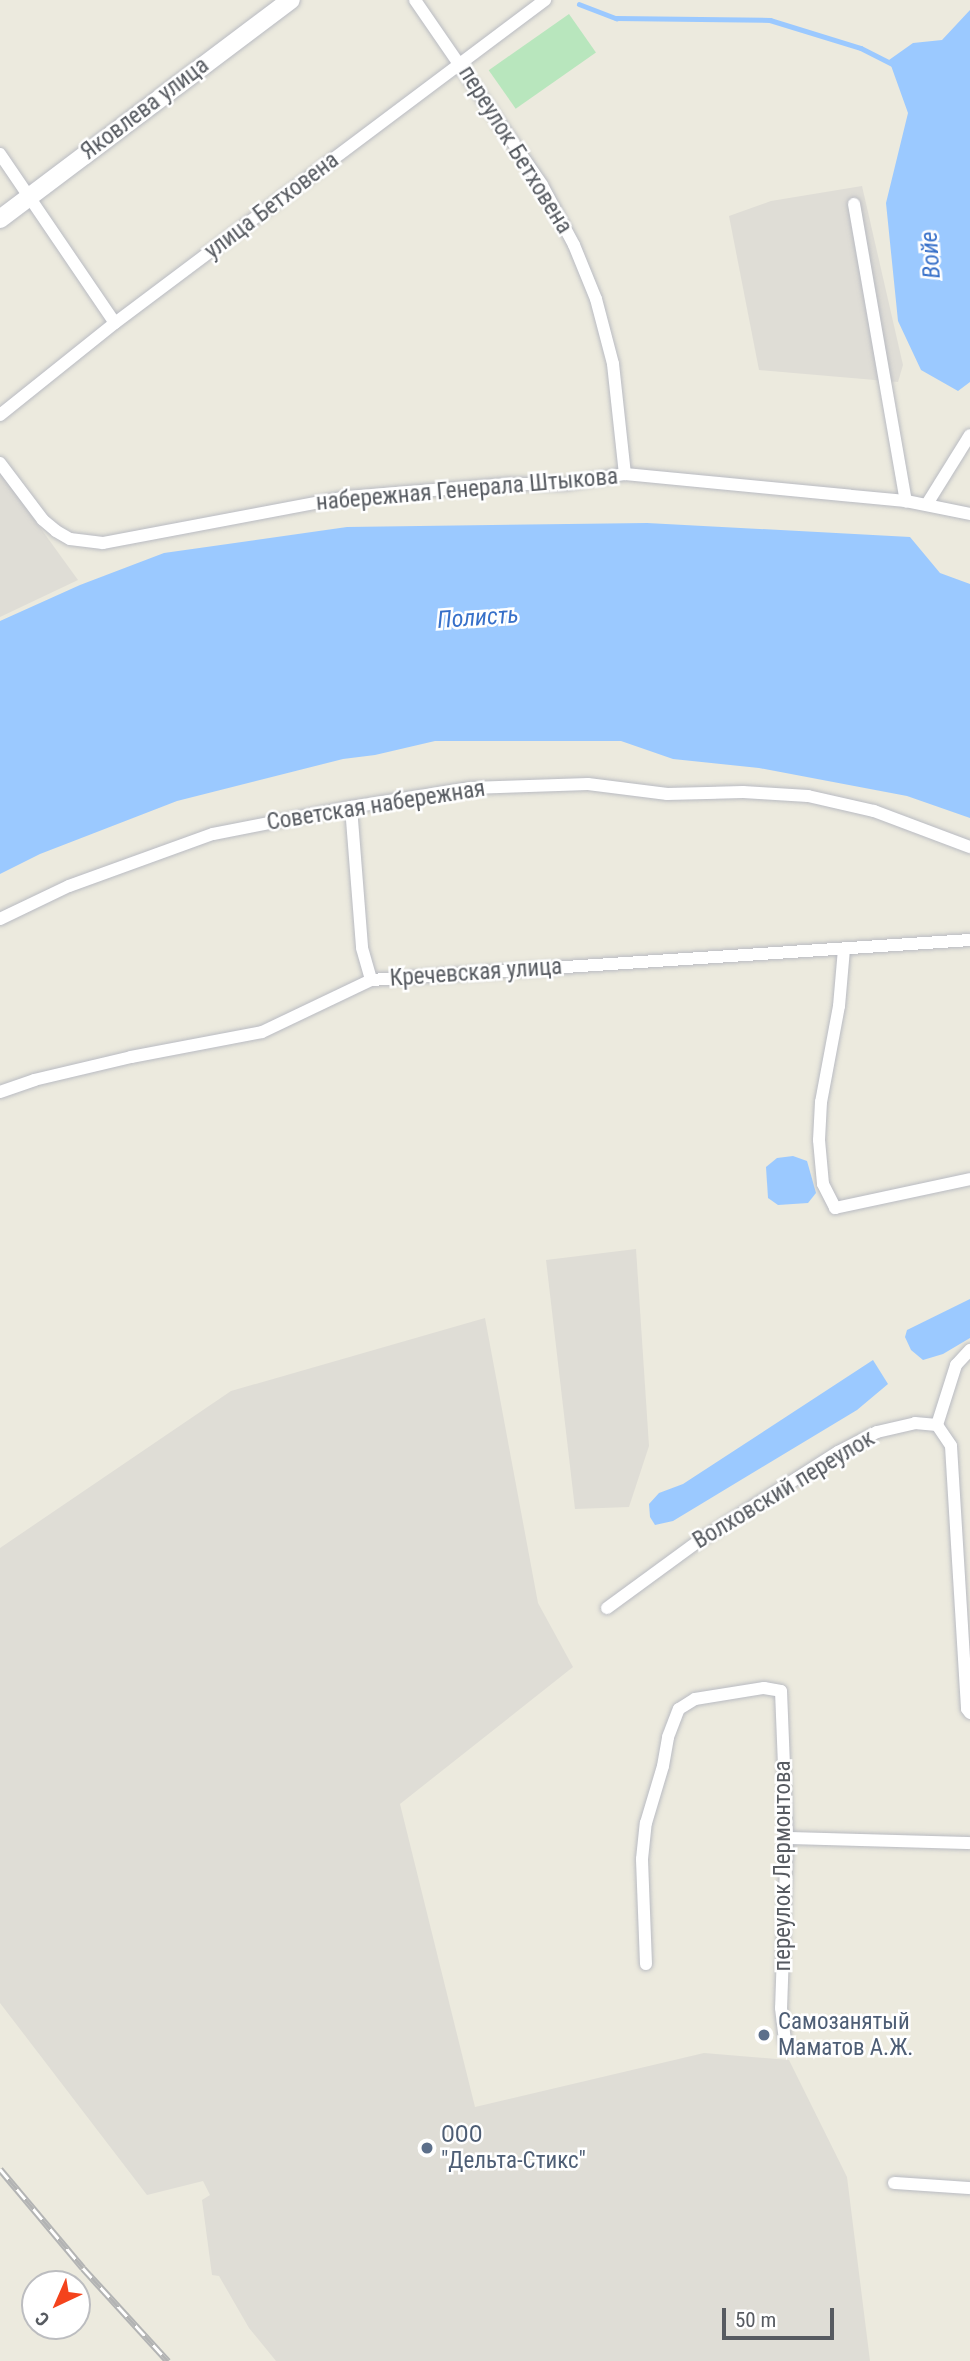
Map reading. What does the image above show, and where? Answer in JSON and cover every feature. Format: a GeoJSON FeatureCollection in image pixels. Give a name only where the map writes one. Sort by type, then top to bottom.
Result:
{"type":"FeatureCollection","features":[{"type":"Feature","properties":{"kind":"street","name":"Яковлева улица"},"geometry":{"type":"LineString","coordinates":[[0,219],[291,0]]}},
{"type":"Feature","properties":{"kind":"street","name":"переулок Бетховена"},"geometry":{"type":"LineString","coordinates":[[415,0],[542,184],[575,245],[596,299],[613,363],[625,474]]}},
{"type":"Feature","properties":{"kind":"street","name":"улица Бетховена"},"geometry":{"type":"LineString","coordinates":[[0,415],[115,323],[545,0]]}},
{"type":"Feature","properties":{"kind":"street"},"geometry":{"type":"LineString","coordinates":[[0,154],[115,323]]}},
{"type":"Feature","properties":{"kind":"street"},"geometry":{"type":"LineString","coordinates":[[854,204],[906,500]]}},
{"type":"Feature","properties":{"kind":"street"},"geometry":{"type":"LineString","coordinates":[[927,504],[970,435]]}},
{"type":"Feature","properties":{"kind":"street","name":"набережная Генерала Штыкова"},"geometry":{"type":"LineString","coordinates":[[0,463],[43,520],[56,531],[70,539],[103,543],[347,498],[510,484],[565,484],[625,474],[906,500],[970,514]]}},
{"type":"Feature","properties":{"kind":"street","name":"Советская набережная"},"geometry":{"type":"LineString","coordinates":[[0,919],[69,886],[213,834],[351,807],[470,788],[588,785],[667,794],[743,792],[795,796],[874,811],[970,847]]}},
{"type":"Feature","properties":{"kind":"street"},"geometry":{"type":"LineString","coordinates":[[351,807],[362,948],[371,981]]}},
{"type":"Feature","properties":{"kind":"street","name":"Кречевская улица"},"geometry":{"type":"LineString","coordinates":[[0,1092],[33,1080],[119,1060],[262,1032],[371,981],[970,940]]}},
{"type":"Feature","properties":{"kind":"street"},"geometry":{"type":"LineString","coordinates":[[844,949],[839,1006],[821,1102],[819,1140],[823,1184],[835,1208],[970,1179]]}},
{"type":"Feature","properties":{"kind":"street"},"geometry":{"type":"LineString","coordinates":[[970,1350],[956,1365],[937,1425],[951,1446],[967,1709],[970,1713]]}},
{"type":"Feature","properties":{"kind":"street","name":"Волховский переулок"},"geometry":{"type":"LineString","coordinates":[[607,1608],[700,1540],[838,1452],[877,1432],[915,1423],[937,1425]]}},
{"type":"Feature","properties":{"kind":"street","name":"переулок Лермонтова"},"geometry":{"type":"LineString","coordinates":[[646,1964],[642,1859],[646,1823],[663,1766],[668,1737],[679,1709],[695,1699],[764,1688],[781,1690],[787,1838],[781,2008],[785,2041]]}},
{"type":"Feature","properties":{"kind":"street"},"geometry":{"type":"LineString","coordinates":[[787,1838],[970,1843]]}},
{"type":"Feature","properties":{"kind":"street"},"geometry":{"type":"LineString","coordinates":[[894,2183],[970,2188]]}},
{"type":"Feature","properties":{"kind":"shaded area"},"geometry":{"type":"Polygon","coordinates":[[[862,186],[903,365],[898,382],[759,370],[729,216],[771,201],[862,186]]]}},
{"type":"Feature","properties":{"kind":"shaded area"},"geometry":{"type":"Polygon","coordinates":[[[0,472],[78,580],[0,617],[0,472]]]}},
{"type":"Feature","properties":{"kind":"shaded area"},"geometry":{"type":"Polygon","coordinates":[[[636,1249],[649,1446],[629,1507],[575,1509],[546,1260],[636,1249]]]}},
{"type":"Feature","properties":{"kind":"shaded area"},"geometry":{"type":"Polygon","coordinates":[[[485,1318],[538,1603],[573,1667],[400,1804],[475,2107],[704,2053],[789,2060],[847,2177],[870,2361],[276,2361],[249,2328],[219,2276],[212,2275],[202,2200],[210,2195],[203,2181],[147,2195],[0,2003],[0,1548],[231,1391],[485,1318]]]}},
{"type":"Feature","properties":{"kind":"green space"},"geometry":{"type":"Polygon","coordinates":[[[569,14],[596,53],[516,109],[489,70],[569,14]]]}},
{"type":"Feature","properties":{"kind":"water","name":"Войе"},"geometry":{"type":"Polygon","coordinates":[[[970,10],[970,382],[958,391],[921,370],[898,321],[886,203],[908,113],[889,60],[913,43],[942,40],[970,10]]]}},
{"type":"Feature","properties":{"kind":"water","name":"Полисть"},"geometry":{"type":"Polygon","coordinates":[[[647,523],[910,537],[940,573],[970,584],[970,818],[907,796],[759,768],[673,759],[621,741],[435,741],[375,755],[343,759],[177,801],[40,854],[0,874],[0,621],[80,585],[164,553],[347,527],[647,523]]]}},
{"type":"Feature","properties":{"kind":"water"},"geometry":{"type":"Polygon","coordinates":[[[793,1156],[807,1161],[816,1193],[808,1203],[778,1205],[768,1198],[766,1167],[777,1158],[793,1156]]]}},
{"type":"Feature","properties":{"kind":"water"},"geometry":{"type":"Polygon","coordinates":[[[970,1299],[970,1338],[943,1354],[923,1360],[911,1350],[905,1337],[907,1330],[970,1299]]]}},
{"type":"Feature","properties":{"kind":"water"},"geometry":{"type":"Polygon","coordinates":[[[873,1360],[888,1384],[857,1410],[673,1521],[655,1525],[650,1517],[649,1504],[659,1493],[683,1484],[873,1360]]]}},
{"type":"Feature","properties":{"kind":"waterway"},"geometry":{"type":"LineString","coordinates":[[579,4],[616,18],[770,20],[861,48],[893,64]]}},
{"type":"Feature","properties":{"kind":"railway"},"geometry":{"type":"LineString","coordinates":[[0,2169],[83,2268],[168,2361]]}},
{"type":"Feature","properties":{"kind":"place","name":"Самозанятый Маматов А.Ж."},"geometry":{"type":"Point","coordinates":[764,2035]}},
{"type":"Feature","properties":{"kind":"place","name":"ООО \"Дельта-Стикс\""},"geometry":{"type":"Point","coordinates":[427,2148]}}]}
